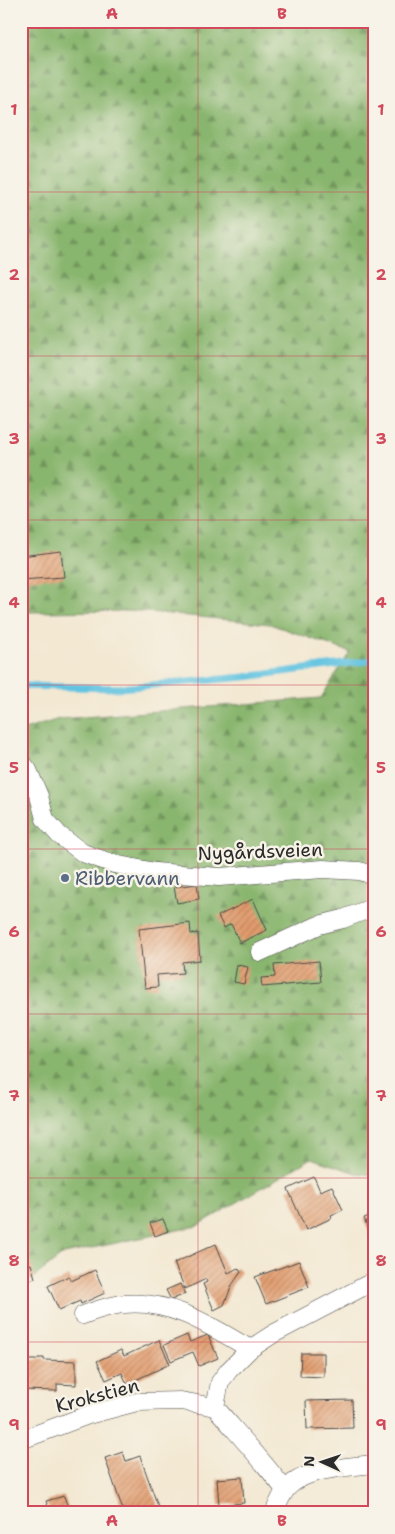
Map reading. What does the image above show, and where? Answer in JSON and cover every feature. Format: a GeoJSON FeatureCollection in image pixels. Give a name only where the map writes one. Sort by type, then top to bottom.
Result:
{"type":"FeatureCollection","features":[{"type":"Feature","properties":{"kind":"street","name":"Nygårdsveien"},"geometry":{"type":"LineString","coordinates":[[21,762],[28,770],[40,796],[45,819],[58,835],[83,854],[114,864],[154,872],[219,877],[323,869],[359,871],[374,875]]}},
{"type":"Feature","properties":{"kind":"street"},"geometry":{"type":"LineString","coordinates":[[260,952],[319,925],[343,919],[374,907]]}},
{"type":"Feature","properties":{"kind":"street"},"geometry":{"type":"LineString","coordinates":[[285,1490],[266,1465],[215,1407],[220,1382],[250,1349],[273,1334],[374,1281]]}},
{"type":"Feature","properties":{"kind":"street"},"geometry":{"type":"LineString","coordinates":[[83,1315],[104,1307],[126,1303],[158,1306],[195,1317],[250,1349]]}},
{"type":"Feature","properties":{"kind":"street","name":"Krokstien"},"geometry":{"type":"LineString","coordinates":[[21,1440],[88,1415],[137,1402],[181,1401],[215,1407]]}},
{"type":"Feature","properties":{"kind":"street"},"geometry":{"type":"LineString","coordinates":[[274,1513],[285,1490],[304,1476],[329,1470],[374,1464]]}},
{"type":"Feature","properties":{"kind":"green space"},"geometry":{"type":"Polygon","coordinates":[[[374,21],[374,1175],[355,1173],[312,1158],[197,1226],[64,1254],[21,1287],[21,731],[59,719],[321,698],[350,652],[270,624],[139,611],[21,612],[21,22],[374,21]]]}},
{"type":"Feature","properties":{"kind":"building"},"geometry":{"type":"Polygon","coordinates":[[[61,551],[64,577],[21,580],[21,556],[61,551]]]}},
{"type":"Feature","properties":{"kind":"building"},"geometry":{"type":"Polygon","coordinates":[[[197,884],[199,899],[177,903],[174,887],[197,884]]]}},
{"type":"Feature","properties":{"kind":"building"},"geometry":{"type":"Polygon","coordinates":[[[253,899],[267,930],[240,943],[231,924],[224,928],[218,916],[253,899]]]}},
{"type":"Feature","properties":{"kind":"building"},"geometry":{"type":"Polygon","coordinates":[[[190,923],[191,934],[198,933],[200,960],[182,962],[183,973],[157,975],[158,987],[145,988],[139,929],[190,923]]]}},
{"type":"Feature","properties":{"kind":"building"},"geometry":{"type":"Polygon","coordinates":[[[319,961],[321,982],[262,987],[261,978],[275,977],[274,965],[319,961]]]}},
{"type":"Feature","properties":{"kind":"building"},"geometry":{"type":"Polygon","coordinates":[[[237,965],[248,967],[244,984],[234,982],[237,965]]]}},
{"type":"Feature","properties":{"kind":"building"},"geometry":{"type":"Polygon","coordinates":[[[314,1177],[320,1191],[332,1186],[343,1210],[331,1215],[332,1218],[306,1230],[288,1189],[314,1177]]]}},
{"type":"Feature","properties":{"kind":"building"},"geometry":{"type":"Polygon","coordinates":[[[374,1215],[374,1245],[364,1218],[374,1215]]]}},
{"type":"Feature","properties":{"kind":"building"},"geometry":{"type":"Polygon","coordinates":[[[163,1219],[168,1231],[155,1236],[150,1223],[163,1219]]]}},
{"type":"Feature","properties":{"kind":"building"},"geometry":{"type":"Polygon","coordinates":[[[216,1244],[228,1273],[238,1268],[241,1272],[232,1285],[224,1305],[214,1310],[203,1284],[207,1282],[206,1279],[185,1289],[174,1263],[216,1244]]]}},
{"type":"Feature","properties":{"kind":"building"},"geometry":{"type":"Polygon","coordinates":[[[299,1261],[309,1287],[266,1304],[255,1277],[299,1261]]]}},
{"type":"Feature","properties":{"kind":"building"},"geometry":{"type":"Polygon","coordinates":[[[31,1264],[35,1278],[22,1283],[21,1267],[31,1264]]]}},
{"type":"Feature","properties":{"kind":"building"},"geometry":{"type":"Polygon","coordinates":[[[95,1270],[105,1293],[81,1304],[80,1301],[59,1310],[48,1286],[69,1276],[71,1281],[95,1270]]]}},
{"type":"Feature","properties":{"kind":"building"},"geometry":{"type":"Polygon","coordinates":[[[180,1284],[185,1294],[171,1300],[166,1290],[180,1284]]]}},
{"type":"Feature","properties":{"kind":"building"},"geometry":{"type":"Polygon","coordinates":[[[187,1335],[190,1342],[208,1335],[218,1358],[199,1366],[193,1352],[171,1361],[164,1345],[187,1335]]]}},
{"type":"Feature","properties":{"kind":"building"},"geometry":{"type":"Polygon","coordinates":[[[159,1340],[170,1364],[127,1384],[122,1373],[106,1380],[97,1361],[121,1350],[124,1356],[159,1340]]]}},
{"type":"Feature","properties":{"kind":"building"},"geometry":{"type":"Polygon","coordinates":[[[301,1353],[324,1353],[324,1377],[300,1376],[301,1353]]]}},
{"type":"Feature","properties":{"kind":"building"},"geometry":{"type":"Polygon","coordinates":[[[38,1358],[44,1358],[44,1360],[76,1361],[76,1385],[57,1384],[57,1391],[21,1390],[21,1360],[37,1360],[38,1358]]]}},
{"type":"Feature","properties":{"kind":"building"},"geometry":{"type":"Polygon","coordinates":[[[352,1400],[353,1428],[307,1429],[306,1401],[352,1400]]]}},
{"type":"Feature","properties":{"kind":"building"},"geometry":{"type":"Polygon","coordinates":[[[123,1452],[126,1461],[140,1456],[159,1509],[148,1513],[124,1513],[105,1458],[123,1452]]]}},
{"type":"Feature","properties":{"kind":"building"},"geometry":{"type":"Polygon","coordinates":[[[242,1477],[244,1503],[219,1505],[217,1479],[242,1477]]]}},
{"type":"Feature","properties":{"kind":"building"},"geometry":{"type":"Polygon","coordinates":[[[64,1496],[70,1513],[50,1513],[46,1501],[64,1496]]]}},
{"type":"Feature","properties":{"kind":"building"},"geometry":{"type":"Polygon","coordinates":[[[90,1507],[92,1513],[75,1513],[75,1512],[90,1507]]]}},
{"type":"Feature","properties":{"kind":"building"},"geometry":{"type":"Polygon","coordinates":[[[317,1509],[345,1509],[345,1513],[317,1513],[317,1509]]]}},
{"type":"Feature","properties":{"kind":"waterway"},"geometry":{"type":"LineString","coordinates":[[21,686],[119,688],[244,677],[374,660]]}},
{"type":"Feature","properties":{"kind":"place","name":"Ribbervann"},"geometry":{"type":"Point","coordinates":[65,878]}}]}
